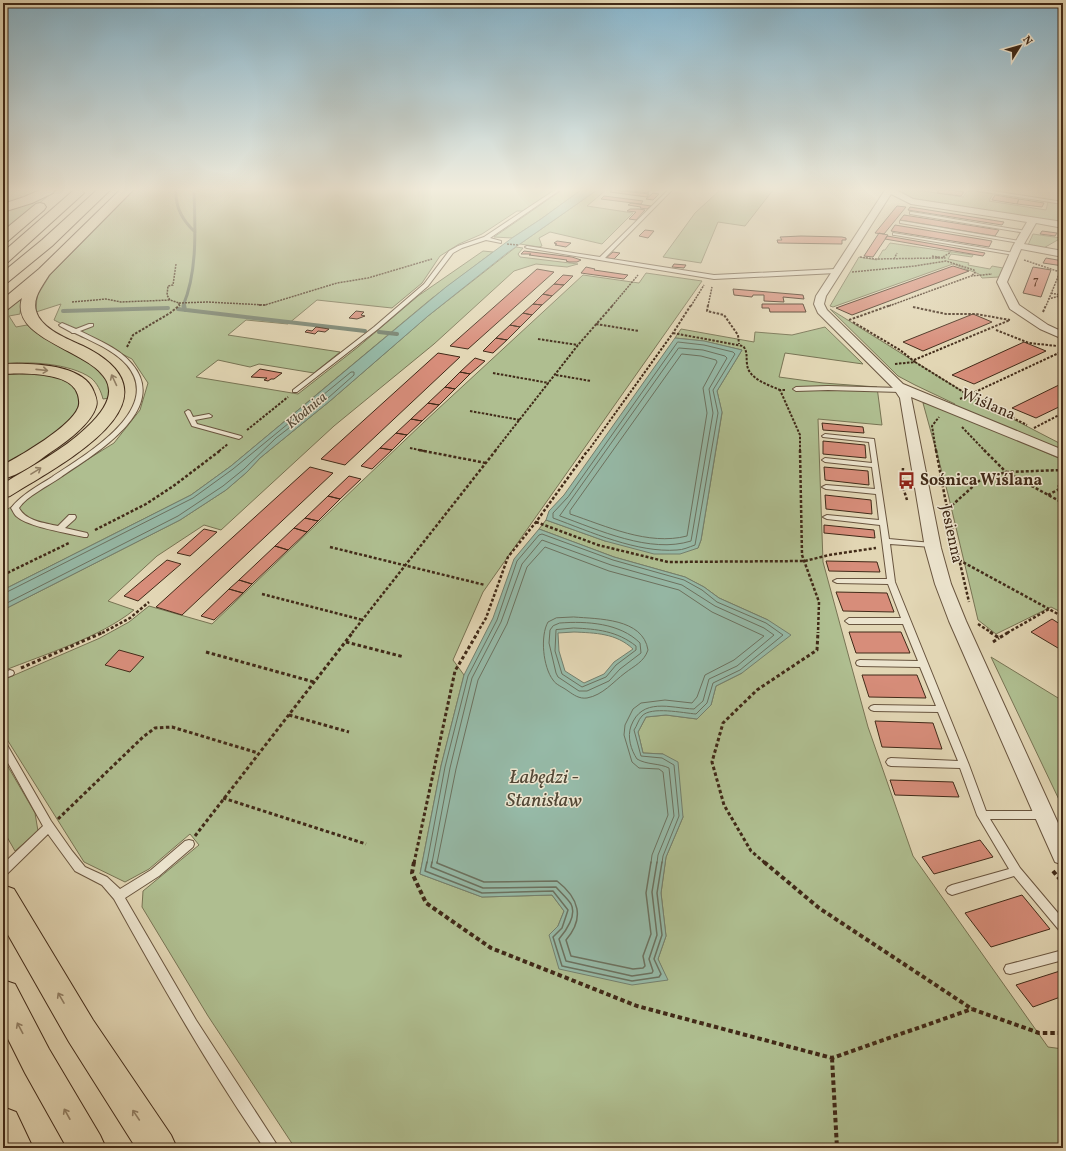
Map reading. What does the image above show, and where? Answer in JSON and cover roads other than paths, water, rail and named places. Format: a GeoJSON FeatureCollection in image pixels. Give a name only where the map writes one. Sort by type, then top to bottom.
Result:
{"type":"FeatureCollection","features":[{"type":"Feature","properties":{"kind":"main road"},"geometry":{"type":"LineString","coordinates":[[3,259],[21,244]]}},
{"type":"Feature","properties":{"kind":"main road"},"geometry":{"type":"LineString","coordinates":[[3,279],[44,244]]}},
{"type":"Feature","properties":{"kind":"main road"},"geometry":{"type":"LineString","coordinates":[[3,306],[44,272],[73,244]]}},
{"type":"Feature","properties":{"kind":"main road"},"geometry":{"type":"LineString","coordinates":[[3,492],[62,455],[94,432],[111,412],[118,395],[116,383],[109,371],[98,361],[37,325],[29,315],[28,300],[31,292],[44,272]]}},
{"type":"Feature","properties":{"kind":"main road"},"geometry":{"type":"LineString","coordinates":[[3,369],[46,370],[65,375],[79,382],[87,393],[88,406],[75,424],[25,461],[3,473]]}},
{"type":"Feature","properties":{"kind":"main road"},"geometry":{"type":"LineString","coordinates":[[3,898],[81,1031],[158,1148]]}},
{"type":"Feature","properties":{"kind":"main road"},"geometry":{"type":"LineString","coordinates":[[3,995],[37,1061],[87,1148]]}},
{"type":"Feature","properties":{"kind":"main road"},"geometry":{"type":"LineString","coordinates":[[3,1125],[14,1148]]}},
{"type":"Feature","properties":{"kind":"street","name":"Jesienna"},"geometry":{"type":"LineString","coordinates":[[859,244],[843,272],[821,296],[819,304],[822,311],[900,388],[906,398],[931,530],[932,545],[945,587],[1043,815],[1063,856]]}},
{"type":"Feature","properties":{"kind":"street"},"geometry":{"type":"LineString","coordinates":[[1020,244],[1002,282],[1014,307],[1044,327],[1063,336]]}},
{"type":"Feature","properties":{"kind":"street"},"geometry":{"type":"LineString","coordinates":[[1018,247],[1063,254]]}},
{"type":"Feature","properties":{"kind":"street","name":"Wiślana"},"geometry":{"type":"LineString","coordinates":[[900,388],[1063,455]]}},
{"type":"Feature","properties":{"kind":"lane"},"geometry":{"type":"LineString","coordinates":[[295,392],[376,328],[416,294],[433,277],[446,257],[460,247],[469,244]]}},
{"type":"Feature","properties":{"kind":"lane"},"geometry":{"type":"LineString","coordinates":[[602,259],[617,244]]}},
{"type":"Feature","properties":{"kind":"lane"},"geometry":{"type":"LineString","coordinates":[[987,244],[1018,247]]}},
{"type":"Feature","properties":{"kind":"lane"},"geometry":{"type":"LineString","coordinates":[[1003,244],[1018,247]]}},
{"type":"Feature","properties":{"kind":"lane"},"geometry":{"type":"LineString","coordinates":[[526,247],[712,276],[843,272]]}},
{"type":"Feature","properties":{"kind":"lane"},"geometry":{"type":"LineString","coordinates":[[62,325],[120,355],[130,365],[139,378],[140,393],[135,408],[124,424],[107,441],[18,504],[15,508],[15,512],[20,516],[32,521],[76,531],[84,535]]}},
{"type":"Feature","properties":{"kind":"lane"},"geometry":{"type":"LineString","coordinates":[[74,332],[92,325]]}},
{"type":"Feature","properties":{"kind":"lane"},"geometry":{"type":"LineString","coordinates":[[796,389],[900,388]]}},
{"type":"Feature","properties":{"kind":"lane"},"geometry":{"type":"LineString","coordinates":[[188,412],[194,425],[200,428],[239,436]]}},
{"type":"Feature","properties":{"kind":"lane"},"geometry":{"type":"LineString","coordinates":[[191,419],[209,416]]}},
{"type":"Feature","properties":{"kind":"lane"},"geometry":{"type":"LineString","coordinates":[[825,436],[872,440],[892,582],[982,814],[1016,871],[1063,927]]}},
{"type":"Feature","properties":{"kind":"lane"},"geometry":{"type":"LineString","coordinates":[[825,460],[875,465]]}},
{"type":"Feature","properties":{"kind":"lane"},"geometry":{"type":"LineString","coordinates":[[826,487],[879,492]]}},
{"type":"Feature","properties":{"kind":"lane"},"geometry":{"type":"LineString","coordinates":[[60,528],[72,517]]}},
{"type":"Feature","properties":{"kind":"lane"},"geometry":{"type":"LineString","coordinates":[[827,517],[883,523]]}},
{"type":"Feature","properties":{"kind":"lane"},"geometry":{"type":"LineString","coordinates":[[886,544],[932,545]]}},
{"type":"Feature","properties":{"kind":"lane"},"geometry":{"type":"LineString","coordinates":[[837,581],[892,582]]}},
{"type":"Feature","properties":{"kind":"lane"},"geometry":{"type":"LineString","coordinates":[[849,621],[907,621]]}},
{"type":"Feature","properties":{"kind":"lane"},"geometry":{"type":"LineString","coordinates":[[860,663],[924,664]]}},
{"type":"Feature","properties":{"kind":"lane"},"geometry":{"type":"LineString","coordinates":[[874,708],[942,709]]}},
{"type":"Feature","properties":{"kind":"lane"},"geometry":{"type":"LineString","coordinates":[[3,745],[50,826],[81,870],[103,880],[114,889],[178,1003],[272,1148]]}},
{"type":"Feature","properties":{"kind":"lane"},"geometry":{"type":"LineString","coordinates":[[892,762],[964,765]]}},
{"type":"Feature","properties":{"kind":"lane"},"geometry":{"type":"LineString","coordinates":[[982,814],[1043,815]]}},
{"type":"Feature","properties":{"kind":"lane"},"geometry":{"type":"LineString","coordinates":[[3,871],[50,826]]}},
{"type":"Feature","properties":{"kind":"lane"},"geometry":{"type":"LineString","coordinates":[[118,896],[155,873],[189,844]]}},
{"type":"Feature","properties":{"kind":"lane"},"geometry":{"type":"LineString","coordinates":[[952,890],[1016,871]]}},
{"type":"Feature","properties":{"kind":"lane"},"geometry":{"type":"LineString","coordinates":[[1010,969],[1063,955]]}},
{"type":"Feature","properties":{"kind":"water","name":"Kłodnica"},"geometry":{"type":"Polygon","coordinates":[[[504,244],[520,244],[428,316],[330,401],[260,458],[247,472],[226,490],[180,520],[3,610],[3,590],[191,495],[231,466],[446,287],[504,244]]]}},
{"type":"Feature","properties":{"kind":"water"},"geometry":{"type":"Polygon","coordinates":[[[675,338],[704,341],[742,350],[717,391],[722,412],[701,540],[698,548],[680,554],[654,554],[605,541],[546,520],[549,511],[564,495],[675,338]]]}},
{"type":"Feature","properties":{"kind":"water","name":"Łabędzi - Stanisław"},"geometry":{"type":"Polygon","coordinates":[[[539,529],[614,557],[685,577],[704,587],[719,598],[768,620],[791,635],[742,673],[716,686],[711,705],[697,719],[666,715],[646,717],[638,732],[643,753],[663,754],[678,762],[683,817],[666,857],[661,893],[666,936],[658,959],[668,980],[632,985],[559,969],[549,935],[558,926],[564,911],[552,895],[482,897],[420,874],[441,766],[464,675],[493,618],[514,559],[539,529]],[[574,632],[558,633],[559,651],[565,671],[584,683],[604,674],[614,662],[633,649],[620,640],[612,637],[574,632]]]}},
{"type":"Feature","properties":{"kind":"waterway"},"geometry":{"type":"LineString","coordinates":[[183,306],[191,278],[194,244]]}},
{"type":"Feature","properties":{"kind":"waterway"},"geometry":{"type":"LineString","coordinates":[[184,305],[185,310]]}},
{"type":"Feature","properties":{"kind":"waterway"},"geometry":{"type":"LineString","coordinates":[[63,311],[168,308]]}},
{"type":"Feature","properties":{"kind":"waterway"},"geometry":{"type":"LineString","coordinates":[[178,309],[185,310]]}},
{"type":"Feature","properties":{"kind":"waterway"},"geometry":{"type":"LineString","coordinates":[[185,310],[365,331]]}},
{"type":"Feature","properties":{"kind":"waterway"},"geometry":{"type":"LineString","coordinates":[[379,332],[397,334]]}},
{"type":"Feature","properties":{"kind":"place","name":"Sośnica Wiślana"},"geometry":{"type":"Point","coordinates":[907,481]}}]}
